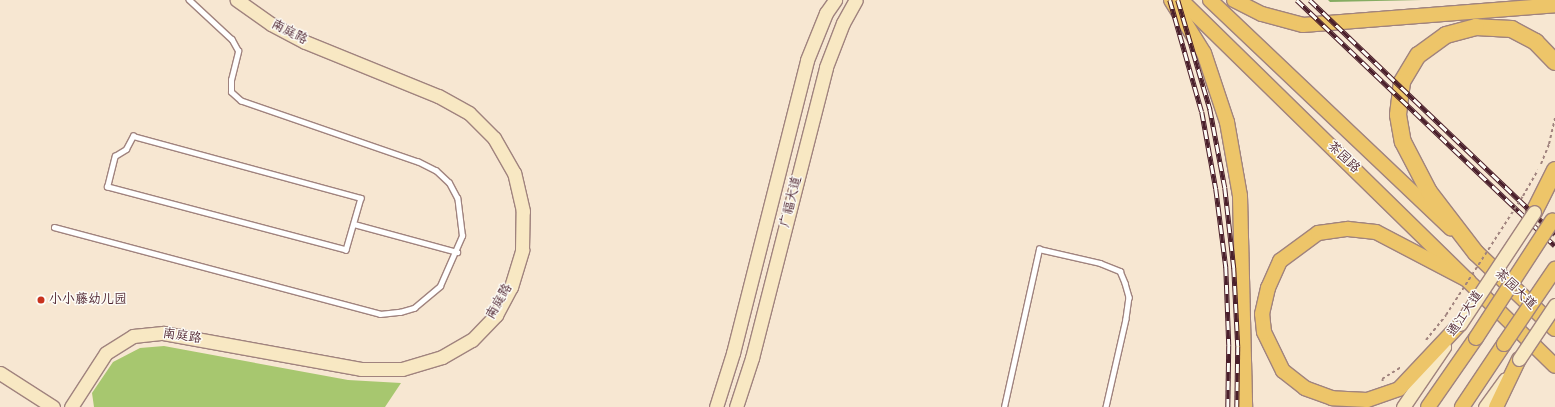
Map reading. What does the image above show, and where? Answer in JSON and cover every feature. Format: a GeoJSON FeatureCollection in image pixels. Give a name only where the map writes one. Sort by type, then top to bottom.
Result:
{"type":"FeatureCollection","features":[{"type":"Feature","properties":{"kind":"highway","name":"茶园大道"},"geometry":{"type":"LineString","coordinates":[[1553,325],[1476,252],[1429,192],[1402,142],[1398,115],[1402,82],[1418,55],[1446,35],[1476,27],[1512,29],[1536,42],[1555,62]]}},
{"type":"Feature","properties":{"kind":"highway"},"geometry":{"type":"LineString","coordinates":[[1534,212],[1555,170]]}},
{"type":"Feature","properties":{"kind":"main road"},"geometry":{"type":"LineString","coordinates":[[1171,0],[1204,53],[1227,122],[1240,196],[1244,407]]}},
{"type":"Feature","properties":{"kind":"main road","name":"茶园路"},"geometry":{"type":"LineString","coordinates":[[1181,0],[1506,316]]}},
{"type":"Feature","properties":{"kind":"main road","name":"茶园路"},"geometry":{"type":"LineString","coordinates":[[1210,0],[1476,252]]}},
{"type":"Feature","properties":{"kind":"main road"},"geometry":{"type":"LineString","coordinates":[[1234,0],[1262,14],[1303,25],[1555,5]]}},
{"type":"Feature","properties":{"kind":"main road","name":"通江大道"},"geometry":{"type":"LineString","coordinates":[[1428,407],[1476,338],[1553,219]]}},
{"type":"Feature","properties":{"kind":"main road"},"geometry":{"type":"LineString","coordinates":[[1460,324],[1399,389],[1367,400],[1332,398],[1305,388],[1283,372],[1264,332],[1262,314],[1268,288],[1280,261],[1318,233],[1348,229],[1376,232],[1468,280]]}},
{"type":"Feature","properties":{"kind":"main road"},"geometry":{"type":"LineString","coordinates":[[1462,407],[1555,269]]}},
{"type":"Feature","properties":{"kind":"main road","name":"茶园大道"},"geometry":{"type":"LineString","coordinates":[[1506,316],[1555,366]]}},
{"type":"Feature","properties":{"kind":"main road"},"geometry":{"type":"LineString","coordinates":[[1496,407],[1519,359]]}},
{"type":"Feature","properties":{"kind":"street","name":"南庭路"},"geometry":{"type":"LineString","coordinates":[[71,407],[106,353],[133,336],[163,333],[361,369],[402,369],[442,357],[472,340],[496,315],[511,287],[522,250],[523,211],[514,173],[494,138],[469,114],[438,96],[305,42],[271,24],[237,0]]}},
{"type":"Feature","properties":{"kind":"street","name":"广福大道"},"geometry":{"type":"LineString","coordinates":[[716,407],[733,353],[807,60],[826,13],[835,0]]}},
{"type":"Feature","properties":{"kind":"street","name":"广福大道"},"geometry":{"type":"LineString","coordinates":[[736,407],[752,358],[826,67],[843,23],[856,0]]}},
{"type":"Feature","properties":{"kind":"street","name":"通江大道"},"geometry":{"type":"LineString","coordinates":[[1403,407],[1555,181]]}},
{"type":"Feature","properties":{"kind":"street"},"geometry":{"type":"LineString","coordinates":[[1485,407],[1555,305]]}},
{"type":"Feature","properties":{"kind":"street"},"geometry":{"type":"LineString","coordinates":[[0,373],[53,407]]}},
{"type":"Feature","properties":{"kind":"lane"},"geometry":{"type":"LineString","coordinates":[[54,227],[380,314],[400,312],[414,308],[440,286],[457,252],[462,236],[457,198],[449,183],[436,171],[418,162],[241,101],[231,92],[231,80],[238,50],[232,40],[189,0]]}},
{"type":"Feature","properties":{"kind":"lane"},"geometry":{"type":"LineString","coordinates":[[133,136],[361,198],[354,224],[346,250],[106,187],[115,156],[126,149],[133,136]]}},
{"type":"Feature","properties":{"kind":"lane"},"geometry":{"type":"LineString","coordinates":[[354,224],[457,252]]}},
{"type":"Feature","properties":{"kind":"lane"},"geometry":{"type":"LineString","coordinates":[[1004,407],[1039,249],[1100,263],[1120,272],[1125,282],[1129,297],[1126,319],[1106,407]]}},
{"type":"Feature","properties":{"kind":"path"},"geometry":{"type":"LineString","coordinates":[[1446,315],[1541,166],[1549,144],[1555,118]]}},
{"type":"Feature","properties":{"kind":"green space"},"geometry":{"type":"Polygon","coordinates":[[[1328,0],[1422,0],[1330,2],[1328,0]]]}},
{"type":"Feature","properties":{"kind":"green space"},"geometry":{"type":"Polygon","coordinates":[[[164,346],[348,380],[401,383],[385,407],[94,407],[92,393],[113,362],[140,348],[164,346]]]}},
{"type":"Feature","properties":{"kind":"railway"},"geometry":{"type":"LineString","coordinates":[[1170,0],[1202,112],[1216,189],[1226,267],[1229,345],[1228,407]]}},
{"type":"Feature","properties":{"kind":"railway"},"geometry":{"type":"LineString","coordinates":[[1178,0],[1210,109],[1225,188],[1234,268],[1238,346],[1237,407]]}},
{"type":"Feature","properties":{"kind":"railway"},"geometry":{"type":"LineString","coordinates":[[1297,0],[1555,246]]}},
{"type":"Feature","properties":{"kind":"railway"},"geometry":{"type":"LineString","coordinates":[[1310,0],[1555,234]]}},
{"type":"Feature","properties":{"kind":"place","name":"小小藤幼儿园"},"geometry":{"type":"Point","coordinates":[41,300]}}]}
